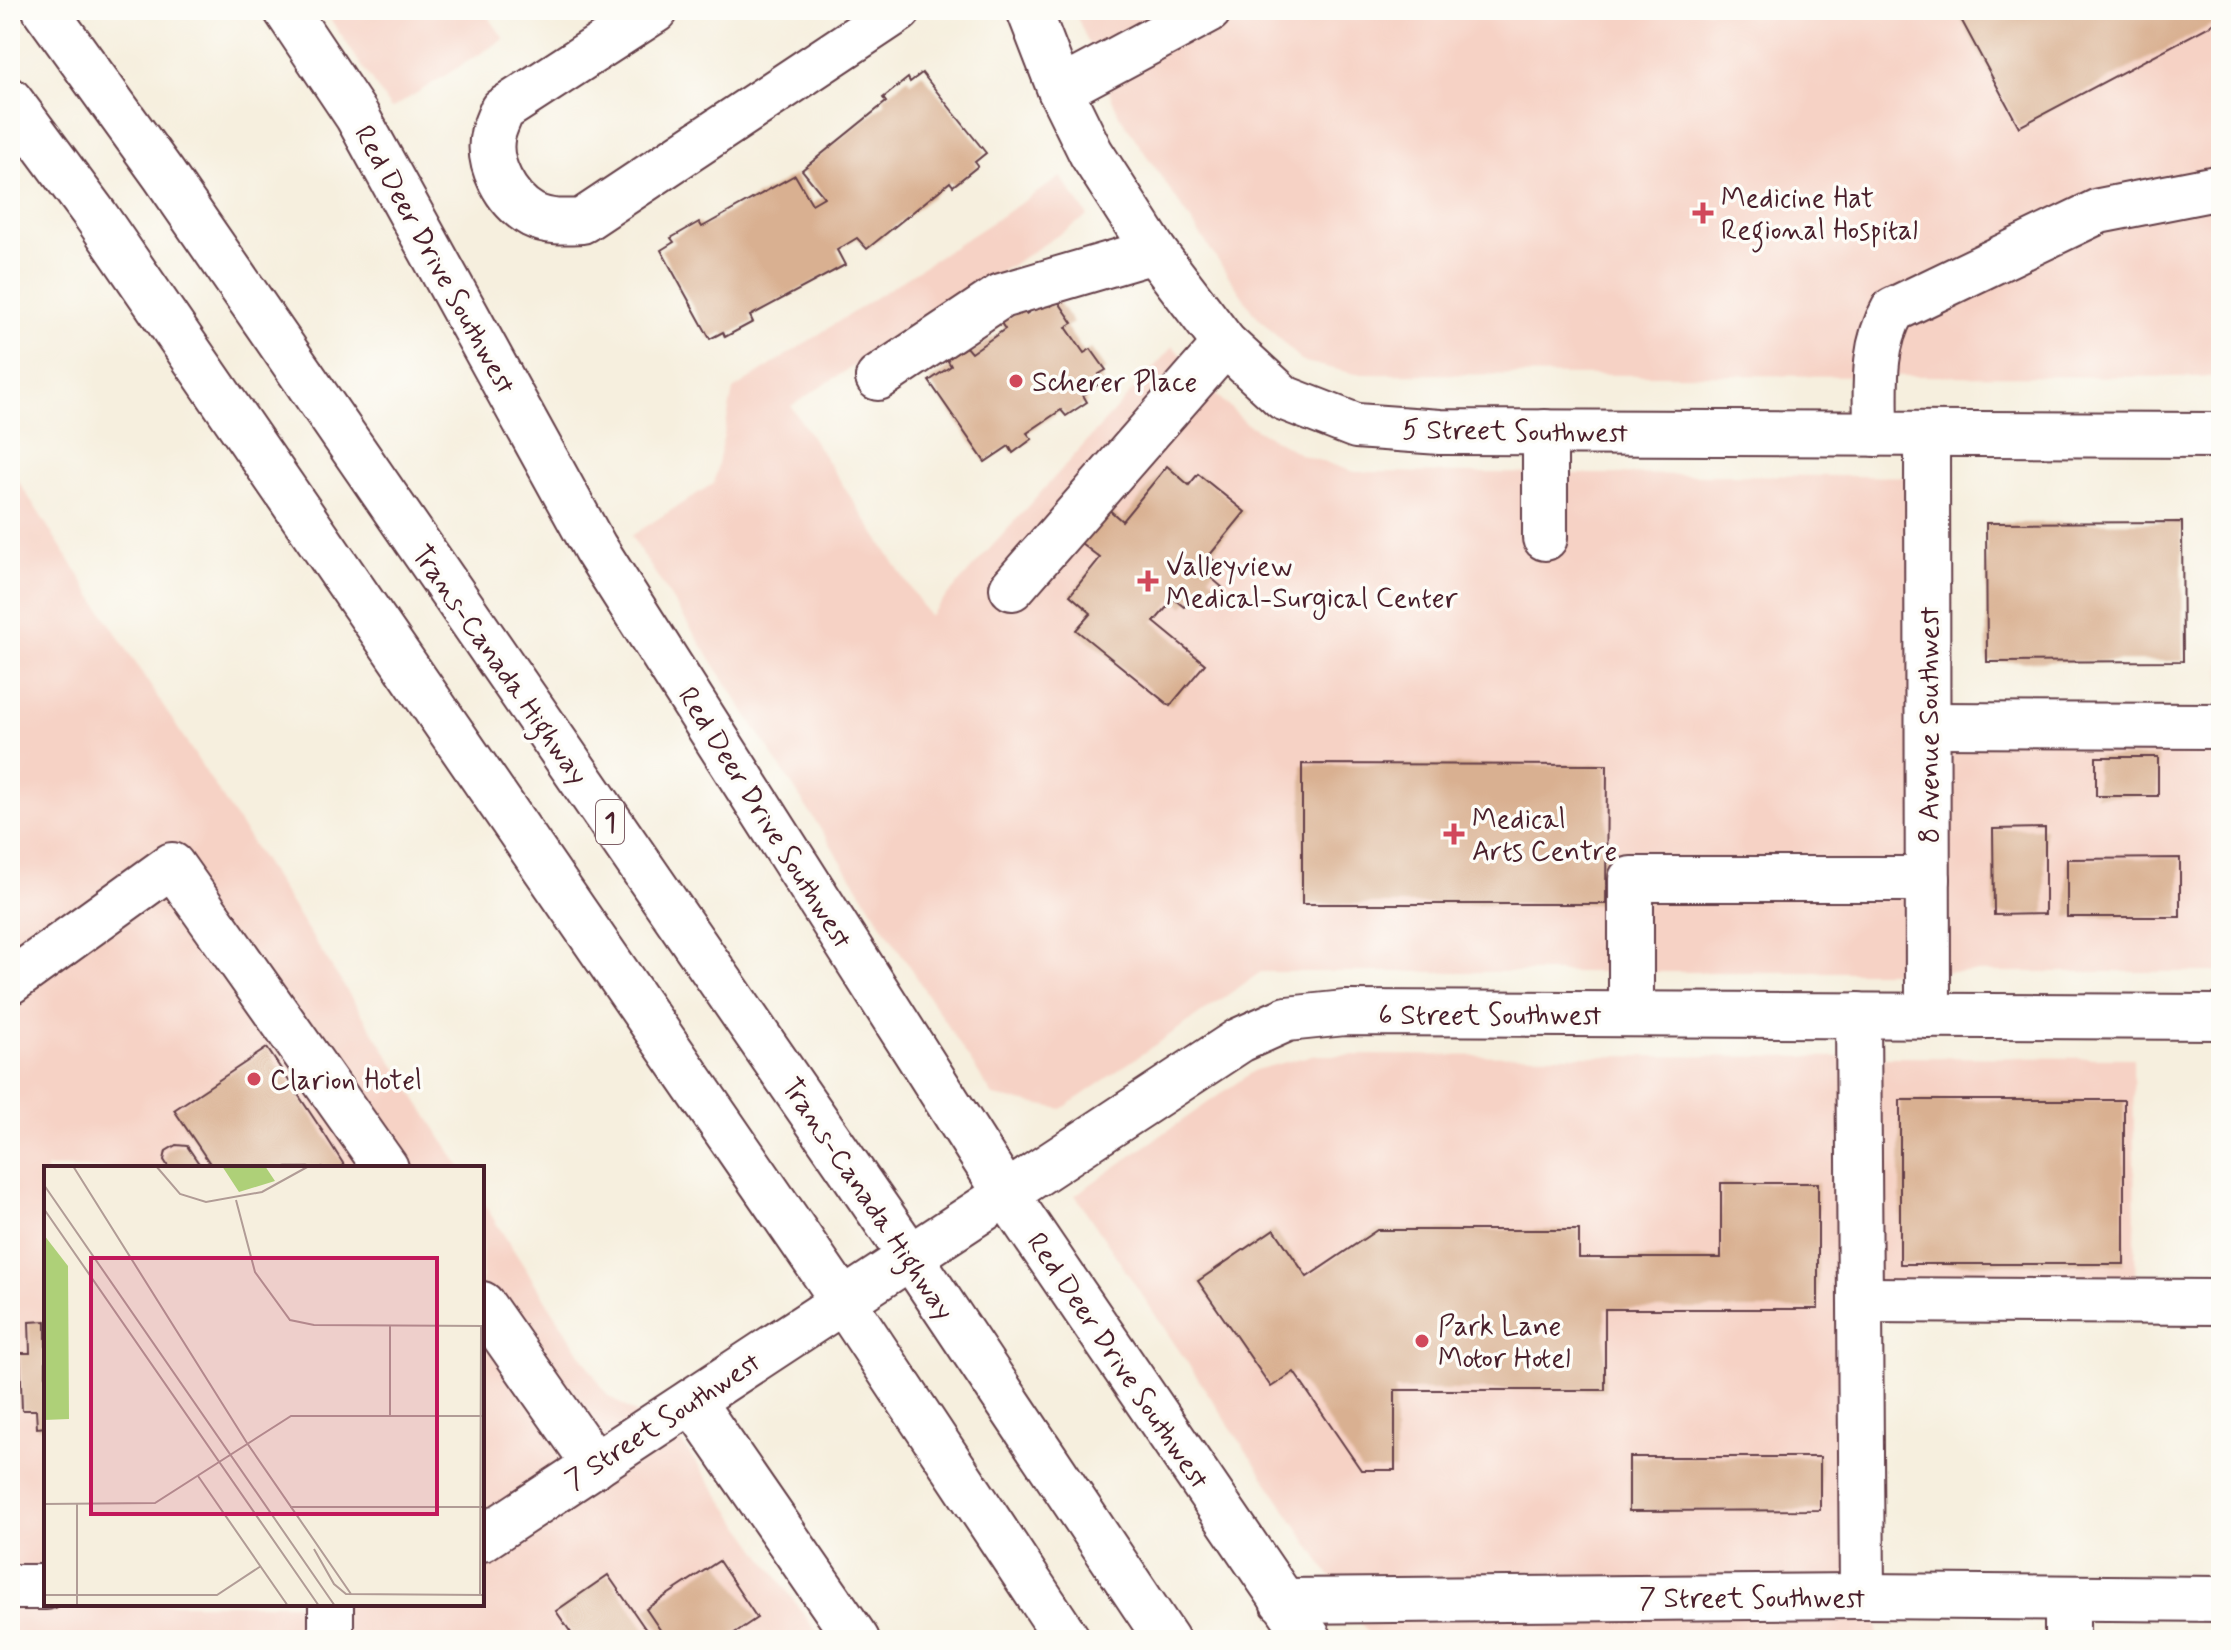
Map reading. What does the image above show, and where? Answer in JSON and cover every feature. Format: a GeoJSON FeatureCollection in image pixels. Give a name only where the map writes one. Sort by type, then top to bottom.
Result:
{"type":"FeatureCollection","features":[{"type":"Feature","properties":{"kind":"main road","name":"Trans-Canada Highway"},"geometry":{"type":"LineString","coordinates":[[45,10],[164,175],[910,1256],[1167,1640]]}},
{"type":"Feature","properties":{"kind":"main road","name":"Red Deer Drive Southwest"},"geometry":{"type":"LineString","coordinates":[[286,10],[357,116],[595,548],[1005,1192],[1307,1640]]}},
{"type":"Feature","properties":{"kind":"main road"},"geometry":{"type":"LineString","coordinates":[[656,10],[502,110],[493,135],[493,156],[499,179],[515,202],[534,216],[555,222],[582,221],[899,10]]}},
{"type":"Feature","properties":{"kind":"main road","name":"5 Street Southwest"},"geometry":{"type":"LineString","coordinates":[[1029,10],[1060,90],[1091,153],[1154,251],[1225,344],[1284,398],[1356,426],[1440,432],[2221,435]]}},
{"type":"Feature","properties":{"kind":"main road"},"geometry":{"type":"LineString","coordinates":[[1060,90],[1209,10]]}},
{"type":"Feature","properties":{"kind":"main road"},"geometry":{"type":"LineString","coordinates":[[10,100],[96,216],[843,1301],[1068,1640]]}},
{"type":"Feature","properties":{"kind":"main road"},"geometry":{"type":"LineString","coordinates":[[1876,434],[1876,364],[1884,325],[1893,310],[2099,211],[2221,187]]}},
{"type":"Feature","properties":{"kind":"main road"},"geometry":{"type":"LineString","coordinates":[[878,378],[1001,296],[1154,251]]}},
{"type":"Feature","properties":{"kind":"main road"},"geometry":{"type":"LineString","coordinates":[[1012,588],[1225,344]]}},
{"type":"Feature","properties":{"kind":"main road"},"geometry":{"type":"LineString","coordinates":[[1545,432],[1545,538]]}},
{"type":"Feature","properties":{"kind":"main road","name":"8 Avenue Southwest"},"geometry":{"type":"LineString","coordinates":[[1927,434],[1928,1016]]}},
{"type":"Feature","properties":{"kind":"main road"},"geometry":{"type":"LineString","coordinates":[[1928,725],[2221,726]]}},
{"type":"Feature","properties":{"kind":"main road"},"geometry":{"type":"LineString","coordinates":[[10,982],[172,865],[385,1166]]}},
{"type":"Feature","properties":{"kind":"main road"},"geometry":{"type":"LineString","coordinates":[[1631,1014],[1631,879],[1928,879]]}},
{"type":"Feature","properties":{"kind":"main road","name":"6 Street Southwest"},"geometry":{"type":"LineString","coordinates":[[843,1301],[1240,1040],[1287,1019],[1345,1013],[2221,1017]]}},
{"type":"Feature","properties":{"kind":"main road"},"geometry":{"type":"LineString","coordinates":[[1858,1015],[1862,1596]]}},
{"type":"Feature","properties":{"kind":"main road"},"geometry":{"type":"LineString","coordinates":[[1861,1300],[2221,1302]]}},
{"type":"Feature","properties":{"kind":"main road","name":"7 Street Southwest"},"geometry":{"type":"LineString","coordinates":[[484,1538],[843,1301]]}},
{"type":"Feature","properties":{"kind":"main road"},"geometry":{"type":"LineString","coordinates":[[484,1307],[595,1465]]}},
{"type":"Feature","properties":{"kind":"main road"},"geometry":{"type":"LineString","coordinates":[[692,1401],[857,1640]]}},
{"type":"Feature","properties":{"kind":"main road"},"geometry":{"type":"LineString","coordinates":[[10,1587],[44,1587]]}},
{"type":"Feature","properties":{"kind":"main road","name":"7 Street Southwest"},"geometry":{"type":"LineString","coordinates":[[1282,1601],[1862,1596],[2067,1619],[2221,1599]]}},
{"type":"Feature","properties":{"kind":"main road"},"geometry":{"type":"LineString","coordinates":[[331,1606],[331,1640]]}},
{"type":"Feature","properties":{"kind":"shaded area"},"geometry":{"type":"Polygon","coordinates":[[[324,10],[484,10],[504,39],[391,109],[324,10]]]}},
{"type":"Feature","properties":{"kind":"shaded area","name":"Medicine Hat Regional Hospital"},"geometry":{"type":"Polygon","coordinates":[[[1074,10],[2221,10],[2221,377],[1355,374],[1301,361],[1253,312],[1119,115],[1074,10]]]}},
{"type":"Feature","properties":{"kind":"shaded area"},"geometry":{"type":"Polygon","coordinates":[[[1061,177],[1088,216],[791,406],[929,616],[1173,346],[1204,383],[1247,424],[1302,455],[1355,472],[1952,477],[1951,710],[2220,712],[2221,480],[2221,972],[1261,972],[1062,1109],[993,1096],[631,536],[714,483],[733,390],[1061,177]]]}},
{"type":"Feature","properties":{"kind":"shaded area"},"geometry":{"type":"Polygon","coordinates":[[[10,468],[460,1166],[44,1166],[44,1606],[484,1606],[484,1204],[607,1395],[682,1443],[822,1640],[10,1640],[10,468]]]}},
{"type":"Feature","properties":{"kind":"shaded area"},"geometry":{"type":"Polygon","coordinates":[[[1313,1055],[2133,1058],[2136,1313],[1874,1314],[1877,1639],[1913,1640],[1373,1640],[1075,1195],[1255,1070],[1313,1055]]]}},
{"type":"Feature","properties":{"kind":"building"},"geometry":{"type":"Polygon","coordinates":[[[1956,10],[2221,10],[2221,20],[2019,127],[1956,10]]]}},
{"type":"Feature","properties":{"kind":"building"},"geometry":{"type":"Polygon","coordinates":[[[922,73],[986,153],[975,162],[978,166],[953,186],[950,182],[867,249],[857,238],[837,250],[845,265],[750,316],[753,322],[725,337],[723,332],[710,339],[661,250],[674,242],[671,238],[699,222],[702,227],[795,175],[812,204],[824,197],[802,170],[886,102],[883,98],[908,78],[910,82],[922,73]]]}},
{"type":"Feature","properties":{"kind":"building","name":"Scherer Place"},"geometry":{"type":"Polygon","coordinates":[[[1047,300],[1051,306],[1058,301],[1073,323],[1066,327],[1084,353],[1091,349],[1106,370],[1099,374],[1103,381],[1083,395],[1087,402],[1066,416],[1061,410],[1027,433],[1032,439],[1013,453],[1009,446],[985,462],[929,381],[951,366],[947,359],[966,347],[971,353],[1005,329],[1001,323],[1022,308],[1026,314],[1047,300]]]}},
{"type":"Feature","properties":{"kind":"building","name":"Valleyview Medical-Surgical Center"},"geometry":{"type":"Polygon","coordinates":[[[1167,466],[1189,485],[1198,474],[1245,512],[1209,556],[1219,565],[1209,576],[1222,587],[1207,605],[1194,594],[1184,607],[1174,599],[1154,622],[1205,664],[1170,706],[1076,630],[1091,613],[1070,595],[1100,558],[1071,535],[1099,501],[1122,521],[1167,466]]]}},
{"type":"Feature","properties":{"kind":"building"},"geometry":{"type":"Polygon","coordinates":[[[2182,522],[2183,661],[1987,662],[1986,523],[2182,522]]]}},
{"type":"Feature","properties":{"kind":"building"},"geometry":{"type":"Polygon","coordinates":[[[2096,757],[2158,757],[2158,796],[2096,796],[2096,757]]]}},
{"type":"Feature","properties":{"kind":"building","name":"Medical Arts Centre"},"geometry":{"type":"Polygon","coordinates":[[[1302,764],[1607,765],[1606,904],[1302,904],[1302,764]]]}},
{"type":"Feature","properties":{"kind":"building"},"geometry":{"type":"Polygon","coordinates":[[[2045,828],[2045,914],[1994,915],[1993,829],[2045,828]]]}},
{"type":"Feature","properties":{"kind":"building"},"geometry":{"type":"Polygon","coordinates":[[[2180,858],[2180,917],[2067,917],[2067,859],[2180,858]]]}},
{"type":"Feature","properties":{"kind":"building","name":"Clarion Hotel"},"geometry":{"type":"Polygon","coordinates":[[[267,1048],[345,1166],[212,1166],[174,1110],[267,1048]]]}},
{"type":"Feature","properties":{"kind":"building"},"geometry":{"type":"Polygon","coordinates":[[[1900,1100],[2124,1100],[2124,1264],[1900,1264],[1900,1100]]]}},
{"type":"Feature","properties":{"kind":"building"},"geometry":{"type":"Polygon","coordinates":[[[176,1145],[187,1146],[201,1166],[168,1166],[164,1160],[166,1151],[176,1145]]]}},
{"type":"Feature","properties":{"kind":"building","name":"Park Lane Motor Hotel"},"geometry":{"type":"Polygon","coordinates":[[[1721,1183],[1818,1183],[1818,1309],[1605,1309],[1605,1390],[1395,1390],[1395,1470],[1361,1470],[1294,1372],[1271,1387],[1198,1281],[1274,1229],[1307,1277],[1377,1230],[1579,1230],[1579,1258],[1721,1258],[1721,1183]]]}},
{"type":"Feature","properties":{"kind":"building"},"geometry":{"type":"Polygon","coordinates":[[[44,1321],[44,1427],[37,1428],[36,1410],[22,1410],[20,1353],[30,1353],[29,1322],[44,1321]]]}},
{"type":"Feature","properties":{"kind":"building"},"geometry":{"type":"Polygon","coordinates":[[[1629,1457],[1820,1457],[1820,1510],[1629,1511],[1629,1457]]]}},
{"type":"Feature","properties":{"kind":"building"},"geometry":{"type":"Polygon","coordinates":[[[719,1561],[757,1618],[724,1640],[667,1640],[646,1609],[719,1561]]]}},
{"type":"Feature","properties":{"kind":"building"},"geometry":{"type":"Polygon","coordinates":[[[608,1575],[653,1640],[576,1640],[556,1611],[608,1575]]]}},
{"type":"Feature","properties":{"kind":"place","name":"Medicine Hat Regional Hospital"},"geometry":{"type":"Point","coordinates":[1703,213]}},
{"type":"Feature","properties":{"kind":"place","name":"Scherer Place"},"geometry":{"type":"Point","coordinates":[1016,381]}},
{"type":"Feature","properties":{"kind":"place","name":"Valleyview Medical-Surgical Center"},"geometry":{"type":"Point","coordinates":[1148,581]}},
{"type":"Feature","properties":{"kind":"place","name":"Medical Arts Centre"},"geometry":{"type":"Point","coordinates":[1454,834]}},
{"type":"Feature","properties":{"kind":"place","name":"Clarion Hotel"},"geometry":{"type":"Point","coordinates":[254,1079]}},
{"type":"Feature","properties":{"kind":"place","name":"Park Lane Motor Hotel"},"geometry":{"type":"Point","coordinates":[1422,1341]}}]}
